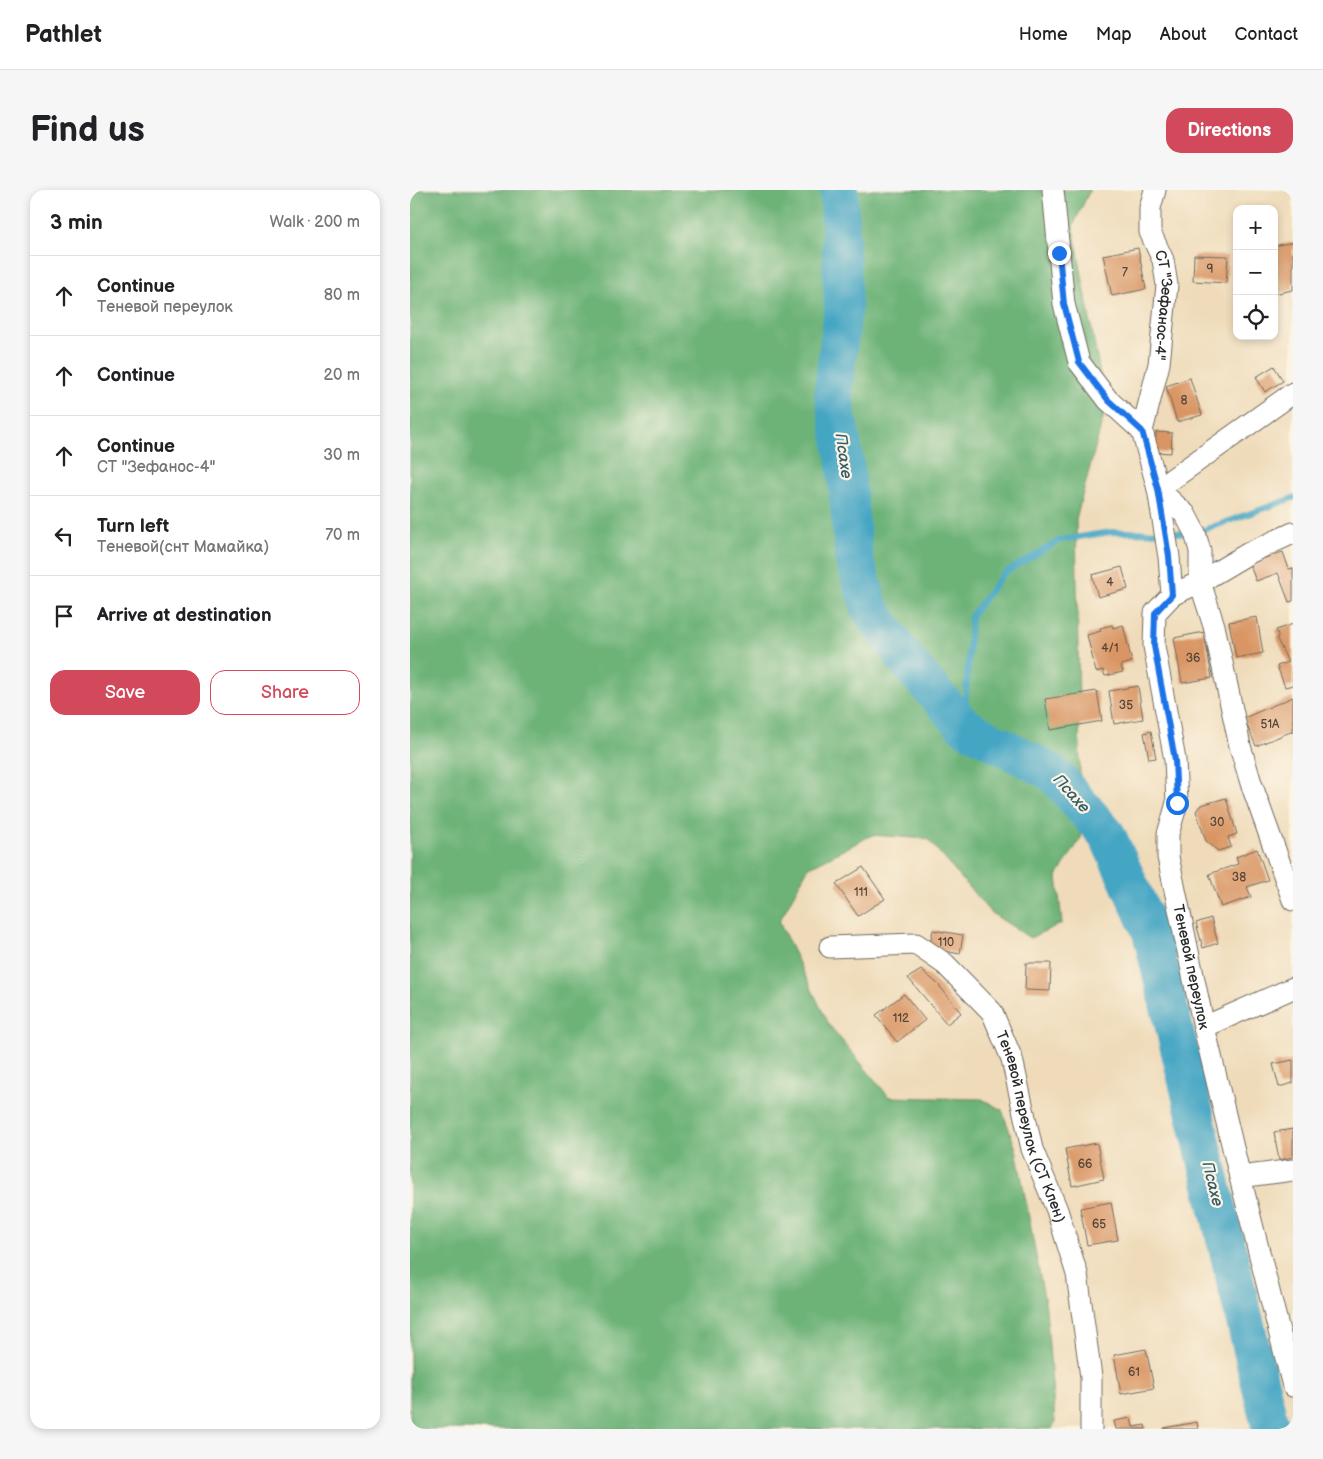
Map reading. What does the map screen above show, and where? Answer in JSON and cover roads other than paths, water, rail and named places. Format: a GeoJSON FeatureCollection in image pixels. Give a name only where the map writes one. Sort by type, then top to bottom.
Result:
{"type":"FeatureCollection","features":[{"type":"Feature","properties":{"kind":"street"},"geometry":{"type":"LineString","coordinates":[[1053,190],[1064,304],[1079,362],[1108,400],[1142,431]]}},
{"type":"Feature","properties":{"kind":"street","name":"СТ \"Зефанос-4\""},"geometry":{"type":"LineString","coordinates":[[1155,190],[1150,208],[1150,232],[1163,260],[1167,285],[1159,364],[1142,431],[1160,498],[1169,556],[1172,595]]}},
{"type":"Feature","properties":{"kind":"street"},"geometry":{"type":"LineString","coordinates":[[1293,393],[1160,498],[1186,514],[1195,533],[1200,551],[1200,582],[1214,626],[1240,746],[1248,774],[1293,900]]}},
{"type":"Feature","properties":{"kind":"street"},"geometry":{"type":"LineString","coordinates":[[1172,595],[1200,582],[1250,552],[1293,532]]}},
{"type":"Feature","properties":{"kind":"street","name":"Теневой переулок"},"geometry":{"type":"LineString","coordinates":[[1172,595],[1155,613],[1154,646],[1175,760],[1177,803],[1168,834],[1168,857],[1204,1027],[1292,1380]]}},
{"type":"Feature","properties":{"kind":"street","name":"Теневой переулок (СТ Клен)"},"geometry":{"type":"LineString","coordinates":[[830,947],[916,944],[945,964],[992,1012],[1012,1059],[1032,1149],[1057,1210],[1077,1274],[1091,1377],[1091,1429]]}},
{"type":"Feature","properties":{"kind":"street"},"geometry":{"type":"LineString","coordinates":[[1204,1027],[1293,988]]}},
{"type":"Feature","properties":{"kind":"street"},"geometry":{"type":"LineString","coordinates":[[1240,1177],[1293,1170]]}},
{"type":"Feature","properties":{"kind":"waterway","name":"Псахе"},"geometry":{"type":"LineString","coordinates":[[839,190],[843,309],[833,392],[845,461],[854,558],[870,609],[908,663],[964,726],[1053,773],[1107,835],[1151,932],[1271,1429]]}},
{"type":"Feature","properties":{"kind":"waterway"},"geometry":{"type":"LineString","coordinates":[[964,726],[971,616],[1003,574],[1060,540],[1111,532],[1195,533],[1293,498]]}}]}
